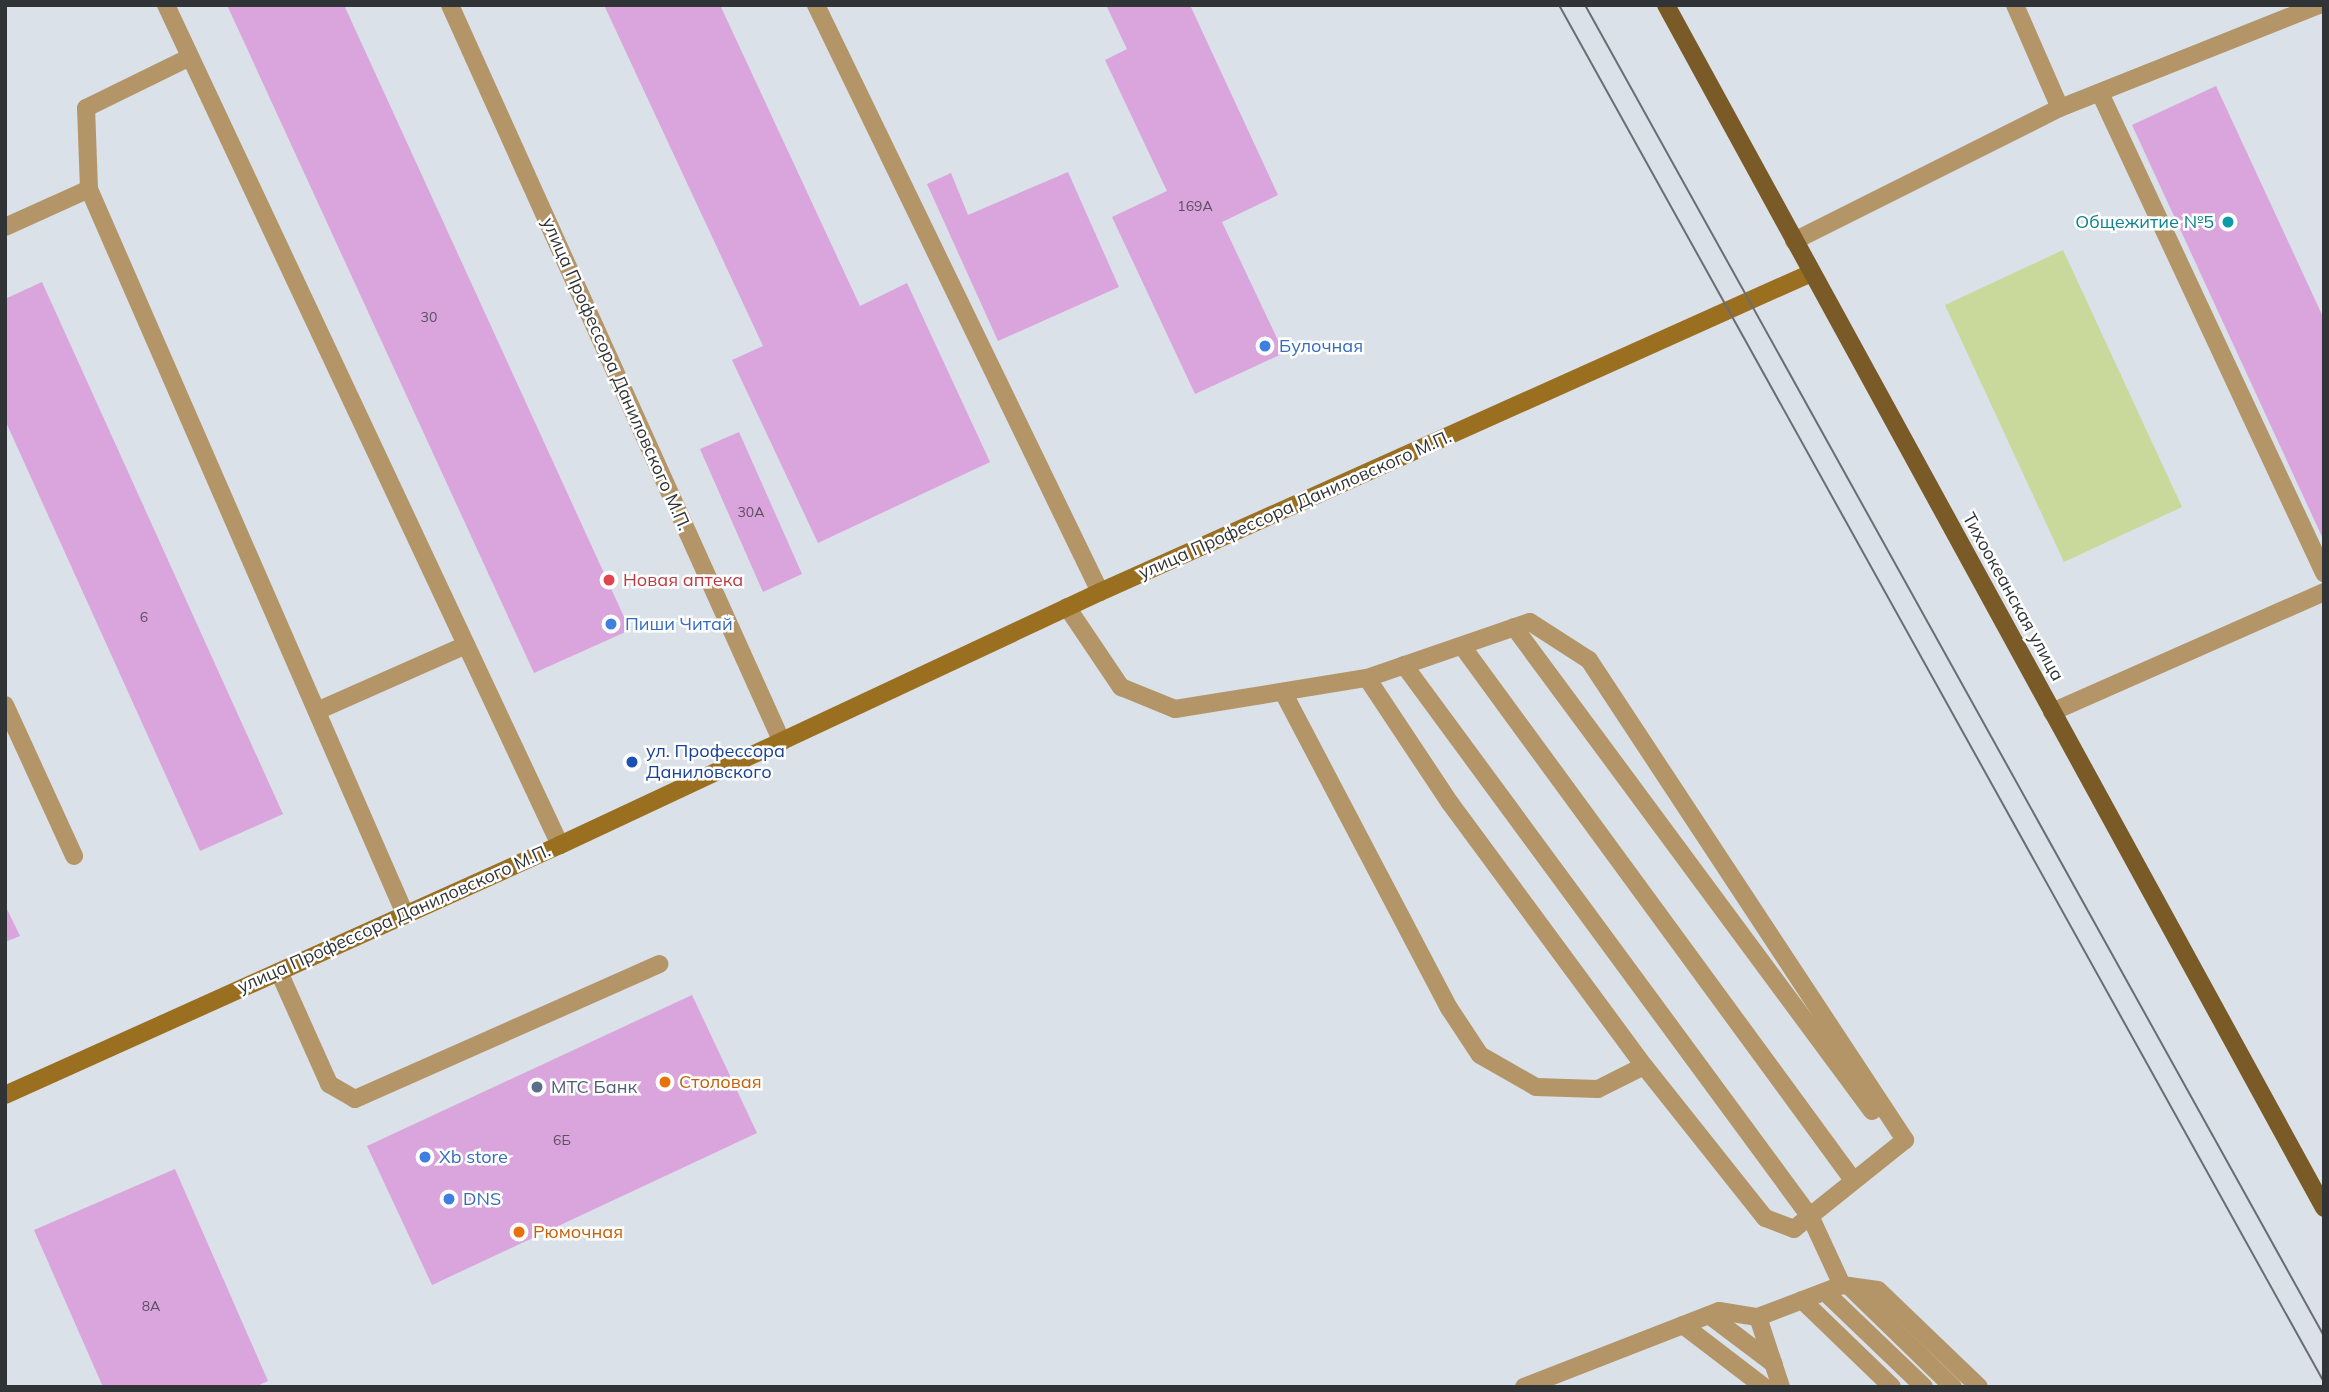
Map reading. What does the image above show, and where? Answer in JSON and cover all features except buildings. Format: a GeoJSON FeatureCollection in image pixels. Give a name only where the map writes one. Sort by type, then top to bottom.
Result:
{"type":"FeatureCollection","features":[{"type":"Feature","properties":{"kind":"main road","name":"Тихоокеанская улица"},"geometry":{"type":"LineString","coordinates":[[1666,5],[2324,1208]]}},
{"type":"Feature","properties":{"kind":"main road","name":"улица Профессора Даниловского М.П."},"geometry":{"type":"LineString","coordinates":[[5,1095],[560,845],[1067,607],[1811,273]]}},
{"type":"Feature","properties":{"kind":"street"},"geometry":{"type":"LineString","coordinates":[[166,5],[560,845]]}},
{"type":"Feature","properties":{"kind":"street","name":"улица Профессора Даниловского М.П."},"geometry":{"type":"LineString","coordinates":[[450,5],[782,742]]}},
{"type":"Feature","properties":{"kind":"street"},"geometry":{"type":"LineString","coordinates":[[816,5],[1100,592]]}},
{"type":"Feature","properties":{"kind":"street"},"geometry":{"type":"LineString","coordinates":[[2015,5],[2060,108]]}},
{"type":"Feature","properties":{"kind":"street"},"geometry":{"type":"LineString","coordinates":[[1794,241],[2060,108],[2319,5]]}},
{"type":"Feature","properties":{"kind":"street"},"geometry":{"type":"LineString","coordinates":[[190,57],[86,108],[89,189],[405,915]]}},
{"type":"Feature","properties":{"kind":"street"},"geometry":{"type":"LineString","coordinates":[[2100,93],[2324,573]]}},
{"type":"Feature","properties":{"kind":"street"},"geometry":{"type":"LineString","coordinates":[[5,227],[89,189]]}},
{"type":"Feature","properties":{"kind":"street"},"geometry":{"type":"LineString","coordinates":[[2052,712],[2324,592]]}},
{"type":"Feature","properties":{"kind":"street"},"geometry":{"type":"LineString","coordinates":[[1067,607],[1121,687],[1175,709],[1367,678],[1530,622],[1589,660],[1905,1140],[1794,1229],[1765,1218],[1644,1066],[1450,803],[1367,678]]}},
{"type":"Feature","properties":{"kind":"street"},"geometry":{"type":"LineString","coordinates":[[1514,627],[1898,1145]]}},
{"type":"Feature","properties":{"kind":"street"},"geometry":{"type":"LineString","coordinates":[[317,711],[466,645]]}},
{"type":"Feature","properties":{"kind":"street"},"geometry":{"type":"LineString","coordinates":[[1462,646],[1853,1180]]}},
{"type":"Feature","properties":{"kind":"street"},"geometry":{"type":"LineString","coordinates":[[1404,665],[1811,1218],[1839,1288],[1924,1387]]}},
{"type":"Feature","properties":{"kind":"street"},"geometry":{"type":"LineString","coordinates":[[1283,692],[1449,1008],[1480,1055],[1536,1087],[1598,1090],[1644,1066]]}},
{"type":"Feature","properties":{"kind":"street"},"geometry":{"type":"LineString","coordinates":[[5,705],[74,856]]}},
{"type":"Feature","properties":{"kind":"street"},"geometry":{"type":"LineString","coordinates":[[279,972],[329,1084],[355,1099],[659,964]]}},
{"type":"Feature","properties":{"kind":"street"},"geometry":{"type":"LineString","coordinates":[[1839,1288],[1953,1387]]}},
{"type":"Feature","properties":{"kind":"street"},"geometry":{"type":"LineString","coordinates":[[1524,1387],[1719,1311],[1755,1320],[1839,1288],[1878,1290],[1979,1387]]}},
{"type":"Feature","properties":{"kind":"street"},"geometry":{"type":"LineString","coordinates":[[1802,1300],[1892,1387]]}},
{"type":"Feature","properties":{"kind":"street"},"geometry":{"type":"LineString","coordinates":[[1709,1315],[1774,1364]]}},
{"type":"Feature","properties":{"kind":"street"},"geometry":{"type":"LineString","coordinates":[[1755,1320],[1781,1387]]}},
{"type":"Feature","properties":{"kind":"street"},"geometry":{"type":"LineString","coordinates":[[1684,1325],[1764,1387]]}},
{"type":"Feature","properties":{"kind":"green space"},"geometry":{"type":"Polygon","coordinates":[[[2063,250],[2182,507],[2064,562],[1945,305],[2063,250]]]}},
{"type":"Feature","properties":{"kind":"tram line"},"geometry":{"type":"LineString","coordinates":[[1559,5],[2324,1382]]}},
{"type":"Feature","properties":{"kind":"tram line"},"geometry":{"type":"LineString","coordinates":[[1585,5],[2324,1336]]}},
{"type":"Feature","properties":{"kind":"place","name":"Общежитие №5"},"geometry":{"type":"Point","coordinates":[2228,222]}},
{"type":"Feature","properties":{"kind":"place","name":"Булочная"},"geometry":{"type":"Point","coordinates":[1265,346]}},
{"type":"Feature","properties":{"kind":"place","name":"Новая аптека"},"geometry":{"type":"Point","coordinates":[609,580]}},
{"type":"Feature","properties":{"kind":"place","name":"Пиши Читай"},"geometry":{"type":"Point","coordinates":[611,624]}},
{"type":"Feature","properties":{"kind":"place","name":"ул. Профессора Даниловского"},"geometry":{"type":"Point","coordinates":[632,762]}},
{"type":"Feature","properties":{"kind":"place","name":"Столовая"},"geometry":{"type":"Point","coordinates":[665,1082]}},
{"type":"Feature","properties":{"kind":"place","name":"МТС Банк"},"geometry":{"type":"Point","coordinates":[537,1087]}},
{"type":"Feature","properties":{"kind":"place","name":"Xb store"},"geometry":{"type":"Point","coordinates":[425,1157]}},
{"type":"Feature","properties":{"kind":"place","name":"DNS"},"geometry":{"type":"Point","coordinates":[449,1199]}},
{"type":"Feature","properties":{"kind":"place","name":"Рюмочная"},"geometry":{"type":"Point","coordinates":[519,1232]}}]}
